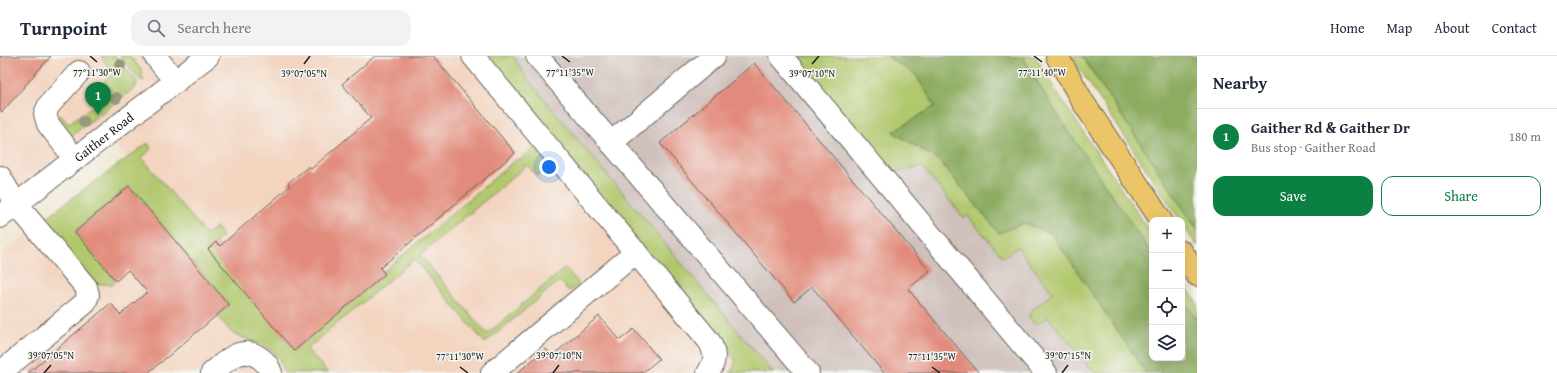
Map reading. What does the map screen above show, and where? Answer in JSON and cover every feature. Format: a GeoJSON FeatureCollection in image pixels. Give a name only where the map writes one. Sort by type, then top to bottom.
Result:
{"type":"FeatureCollection","features":[{"type":"Feature","properties":{"kind":"highway"},"geometry":{"type":"LineString","coordinates":[[1057,56],[1083,102],[1159,217]]}},
{"type":"Feature","properties":{"kind":"highway"},"geometry":{"type":"LineString","coordinates":[[1183,253],[1197,275]]}},
{"type":"Feature","properties":{"kind":"street"},"geometry":{"type":"LineString","coordinates":[[155,56],[176,82]]}},
{"type":"Feature","properties":{"kind":"street","name":"Gaither Road"},"geometry":{"type":"LineString","coordinates":[[8,211],[208,56]]}},
{"type":"Feature","properties":{"kind":"street"},"geometry":{"type":"LineString","coordinates":[[473,56],[709,341],[715,357],[713,366],[708,373]]}},
{"type":"Feature","properties":{"kind":"street"},"geometry":{"type":"LineString","coordinates":[[537,56],[808,373]]}},
{"type":"Feature","properties":{"kind":"street"},"geometry":{"type":"LineString","coordinates":[[611,143],[712,56]]}},
{"type":"Feature","properties":{"kind":"street"},"geometry":{"type":"LineString","coordinates":[[781,56],[1046,373]]}},
{"type":"Feature","properties":{"kind":"street"},"geometry":{"type":"LineString","coordinates":[[76,159],[48,124],[45,114],[49,105],[79,72]]}},
{"type":"Feature","properties":{"kind":"street"},"geometry":{"type":"LineString","coordinates":[[0,177],[8,211],[86,287],[88,295],[84,303],[0,373]]}},
{"type":"Feature","properties":{"kind":"street"},"geometry":{"type":"LineString","coordinates":[[492,373],[636,252]]}},
{"type":"Feature","properties":{"kind":"street"},"geometry":{"type":"LineString","coordinates":[[212,373],[234,355],[248,352],[258,356],[265,362],[271,373]]}},
{"type":"Feature","properties":{"kind":"shaded area"},"geometry":{"type":"Polygon","coordinates":[[[0,56],[498,56],[765,373],[0,373],[0,255],[127,160],[104,133],[0,212],[0,56]]]}},
{"type":"Feature","properties":{"kind":"shaded area"},"geometry":{"type":"Polygon","coordinates":[[[498,56],[853,56],[994,219],[1122,373],[765,373],[498,56]]]}},
{"type":"Feature","properties":{"kind":"green space"},"geometry":{"type":"Polygon","coordinates":[[[101,56],[115,56],[137,82],[136,87],[71,136],[58,119],[58,116],[61,115],[68,124],[111,93],[104,81],[114,74],[101,56]]]}},
{"type":"Feature","properties":{"kind":"green space"},"geometry":{"type":"Polygon","coordinates":[[[120,56],[130,56],[141,70],[144,81],[140,80],[120,56]]]}},
{"type":"Feature","properties":{"kind":"green space"},"geometry":{"type":"Polygon","coordinates":[[[487,56],[514,56],[518,65],[530,82],[773,373],[730,373],[735,365],[735,360],[724,343],[664,274],[487,56]]]}},
{"type":"Feature","properties":{"kind":"green space"},"geometry":{"type":"Polygon","coordinates":[[[790,56],[887,56],[916,75],[935,106],[894,133],[939,160],[999,233],[1025,223],[1052,234],[1146,373],[1095,373],[1048,317],[1037,324],[1031,321],[1029,317],[1030,312],[1053,293],[1017,247],[1005,257],[1002,256],[967,215],[964,218],[922,167],[888,173],[790,56]]]}},
{"type":"Feature","properties":{"kind":"green space"},"geometry":{"type":"Polygon","coordinates":[[[887,56],[1023,56],[1034,77],[1067,129],[1149,250],[1149,361],[1185,361],[1185,302],[1197,320],[1197,373],[1146,373],[1052,234],[1025,223],[999,233],[939,160],[893,132],[935,106],[916,75],[887,56]]]}},
{"type":"Feature","properties":{"kind":"green space"},"geometry":{"type":"Polygon","coordinates":[[[1023,56],[1035,56],[1059,96],[1149,231],[1149,250],[1068,132],[1037,82],[1023,56]]]}},
{"type":"Feature","properties":{"kind":"green space"},"geometry":{"type":"Polygon","coordinates":[[[1071,56],[1082,56],[1197,229],[1197,246],[1185,228],[1185,217],[1178,217],[1071,56]]]}},
{"type":"Feature","properties":{"kind":"green space"},"geometry":{"type":"Polygon","coordinates":[[[1082,56],[1197,56],[1197,229],[1082,56]]]}},
{"type":"Feature","properties":{"kind":"green space"},"geometry":{"type":"Polygon","coordinates":[[[148,143],[151,149],[142,158],[206,234],[216,227],[222,234],[222,237],[208,249],[383,272],[518,158],[520,160],[535,147],[547,166],[545,171],[537,176],[527,165],[420,255],[487,334],[565,268],[578,282],[578,285],[569,291],[559,281],[485,343],[414,259],[307,349],[328,373],[284,373],[279,359],[273,351],[258,343],[233,334],[217,315],[229,305],[129,186],[75,232],[116,281],[112,284],[93,284],[41,221],[148,143]]]}},
{"type":"Feature","properties":{"kind":"green space"},"geometry":{"type":"Polygon","coordinates":[[[1185,285],[1197,303],[1197,320],[1185,302],[1185,285]]]}},
{"type":"Feature","properties":{"kind":"building"},"geometry":{"type":"Polygon","coordinates":[[[0,56],[51,56],[2,112],[0,110],[0,56]]]}},
{"type":"Feature","properties":{"kind":"building"},"geometry":{"type":"Polygon","coordinates":[[[375,56],[433,56],[515,153],[380,268],[385,274],[294,351],[208,249],[216,242],[220,246],[290,186],[288,183],[309,166],[311,169],[371,118],[342,84],[375,56]]]}},
{"type":"Feature","properties":{"kind":"building"},"geometry":{"type":"Polygon","coordinates":[[[754,63],[930,271],[908,289],[979,373],[884,373],[812,287],[794,302],[660,143],[754,63]]]}},
{"type":"Feature","properties":{"kind":"building"},"geometry":{"type":"Polygon","coordinates":[[[129,186],[229,305],[148,373],[28,373],[111,303],[120,315],[147,292],[128,270],[116,281],[75,232],[129,186]]]}},
{"type":"Feature","properties":{"kind":"building"},"geometry":{"type":"Polygon","coordinates":[[[599,316],[620,340],[634,329],[659,359],[642,373],[517,373],[546,349],[552,356],[599,316]]]}},
{"type":"Feature","properties":{"kind":"place","name":"Gaither Rd & Gaither Dr"},"geometry":{"type":"Point","coordinates":[98,115]}}]}
